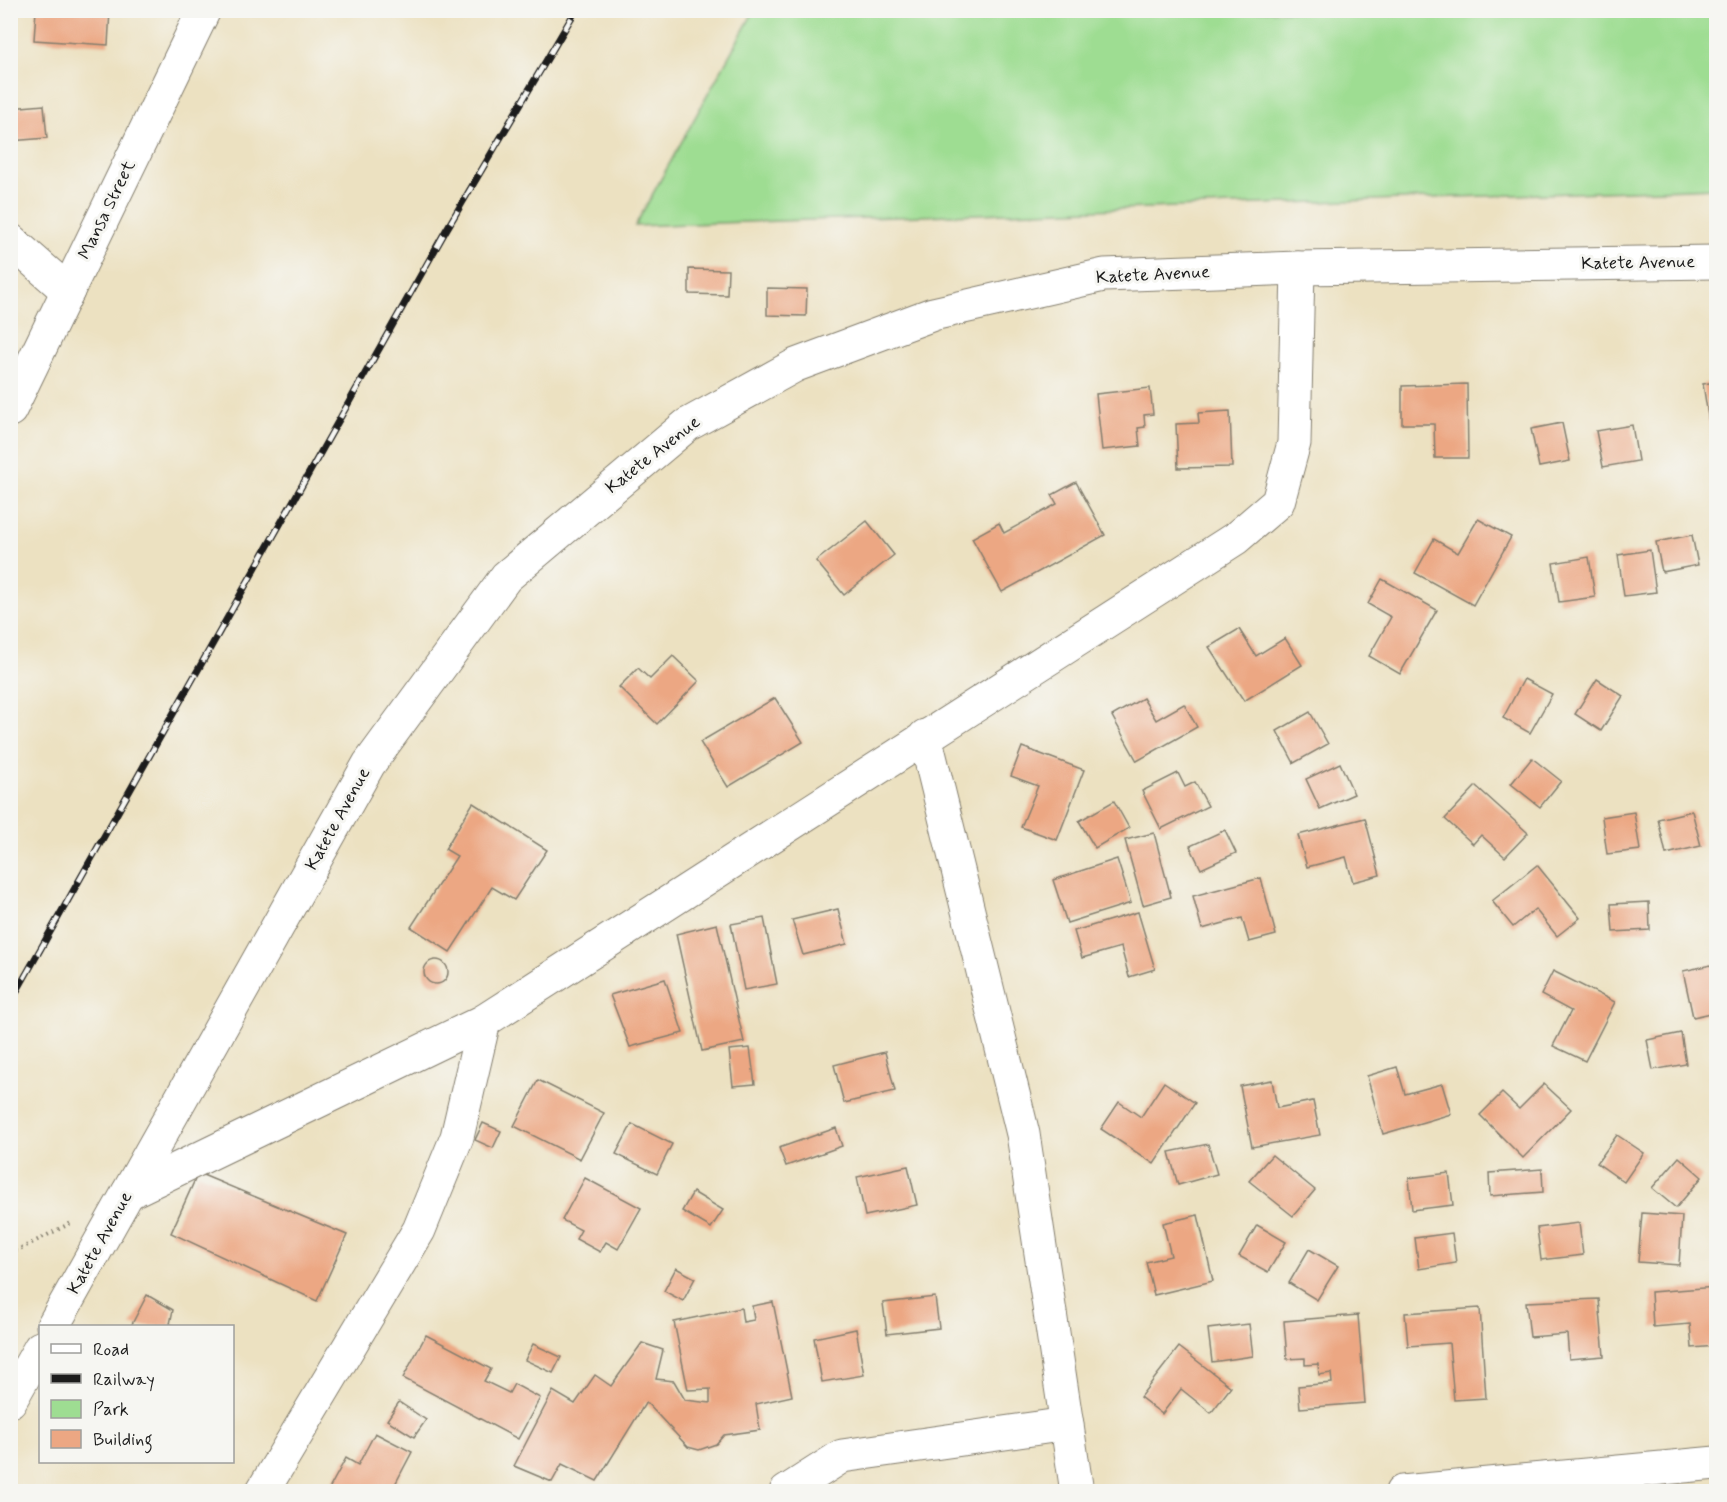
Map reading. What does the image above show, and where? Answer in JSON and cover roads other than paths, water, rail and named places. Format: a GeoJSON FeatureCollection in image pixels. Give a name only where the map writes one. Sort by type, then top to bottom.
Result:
{"type":"FeatureCollection","features":[{"type":"Feature","properties":{"kind":"street","name":"Mansa Street"},"geometry":{"type":"LineString","coordinates":[[10,410],[204,10]]}},
{"type":"Feature","properties":{"kind":"street"},"geometry":{"type":"LineString","coordinates":[[10,240],[68,291]]}},
{"type":"Feature","properties":{"kind":"street","name":"Katete Avenue"},"geometry":{"type":"LineString","coordinates":[[54,1325],[375,754],[506,577],[687,425],[796,365],[933,314],[1104,275],[1298,268],[1716,262]]}},
{"type":"Feature","properties":{"kind":"street"},"geometry":{"type":"LineString","coordinates":[[128,1193],[484,1021],[1236,538],[1278,502],[1294,443],[1298,268]]}},
{"type":"Feature","properties":{"kind":"street"},"geometry":{"type":"LineString","coordinates":[[925,736],[1023,1134],[1077,1491]]}},
{"type":"Feature","properties":{"kind":"street"},"geometry":{"type":"LineString","coordinates":[[261,1491],[419,1230],[457,1137],[484,1021]]}},
{"type":"Feature","properties":{"kind":"street"},"geometry":{"type":"LineString","coordinates":[[10,1401],[39,1350]]}},
{"type":"Feature","properties":{"kind":"street"},"geometry":{"type":"LineString","coordinates":[[786,1491],[842,1456],[1067,1424]]}},
{"type":"Feature","properties":{"kind":"street"},"geometry":{"type":"LineString","coordinates":[[1402,1491],[1716,1463]]}},
{"type":"Feature","properties":{"kind":"railway"},"geometry":{"type":"LineString","coordinates":[[10,1003],[445,232],[576,10]]}}]}
